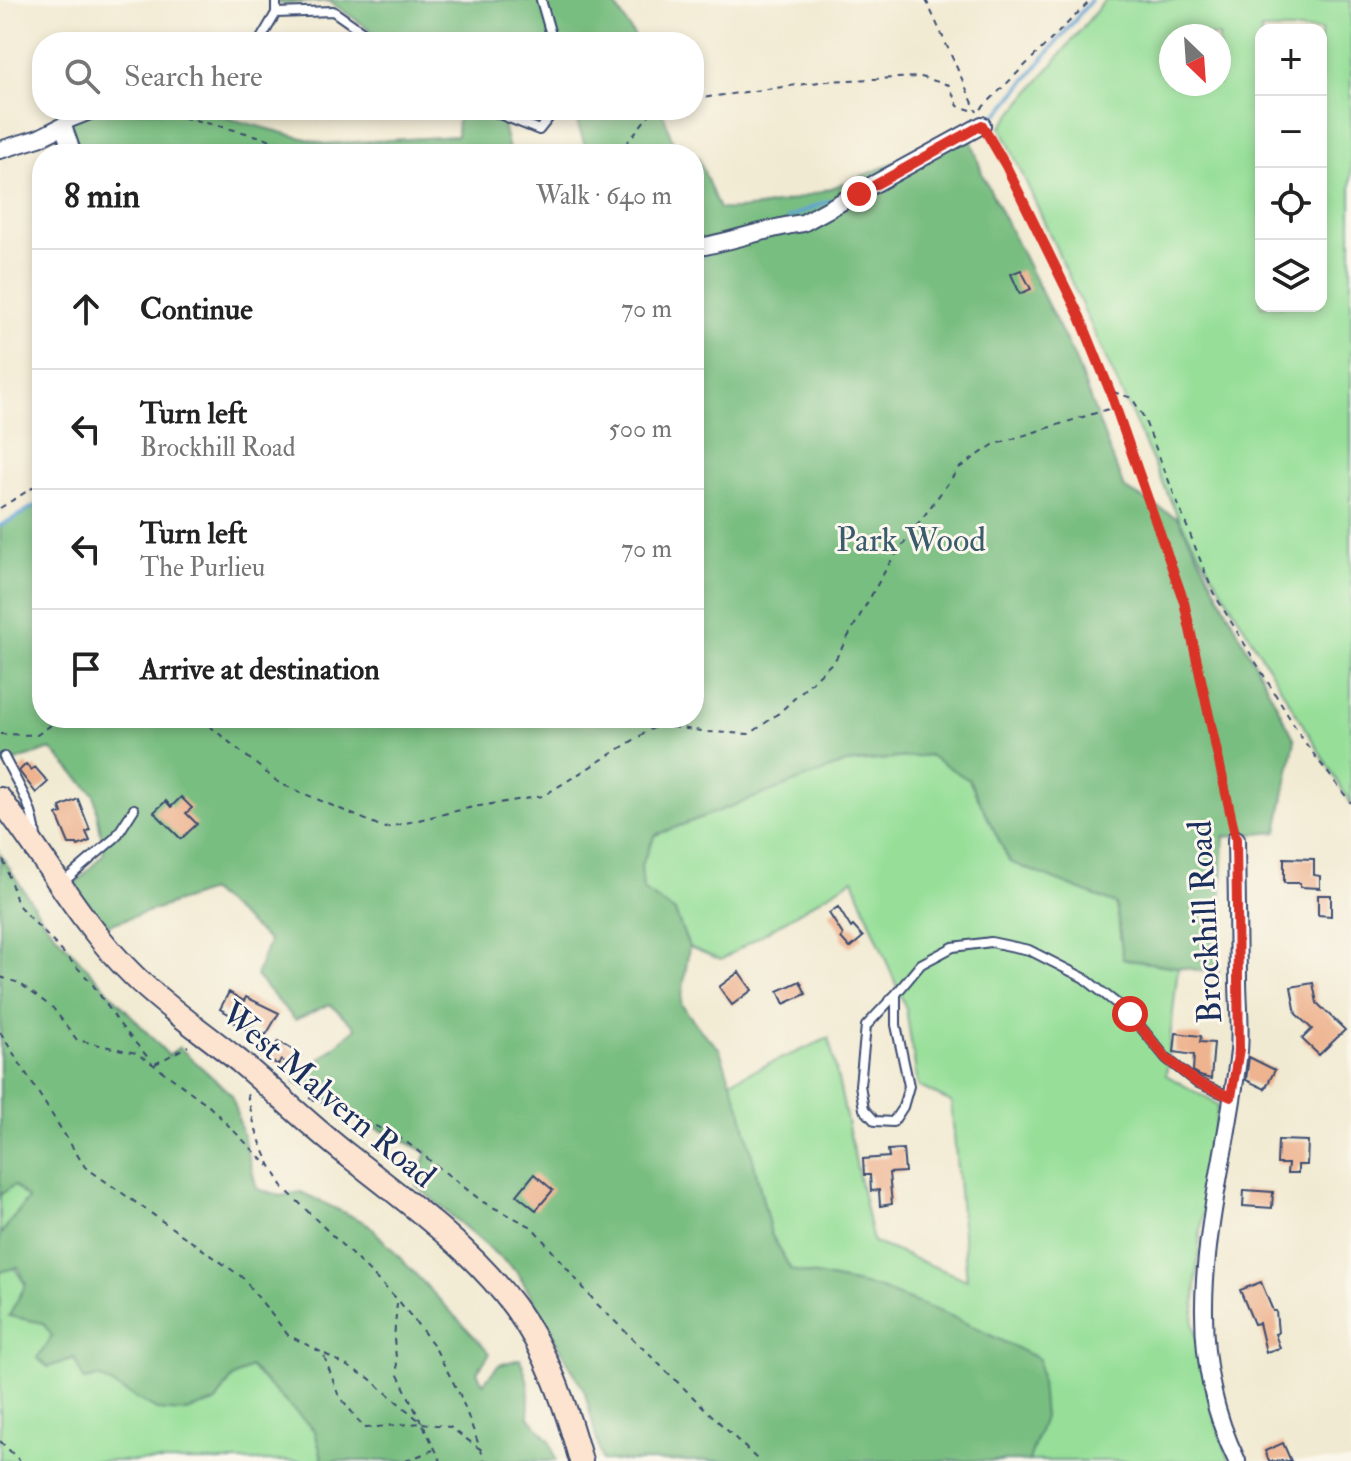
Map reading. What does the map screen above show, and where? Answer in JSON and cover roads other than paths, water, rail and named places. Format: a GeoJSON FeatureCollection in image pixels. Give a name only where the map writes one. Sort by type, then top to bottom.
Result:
{"type":"FeatureCollection","features":[{"type":"Feature","properties":{"kind":"main road","name":"West Malvern Road"},"geometry":{"type":"LineString","coordinates":[[0,799],[111,952],[157,997],[416,1210],[476,1263],[501,1290],[516,1309],[545,1359],[560,1392],[581,1461]]}},
{"type":"Feature","properties":{"kind":"street"},"geometry":{"type":"LineString","coordinates":[[704,246],[770,228],[803,223],[980,119]]}},
{"type":"Feature","properties":{"kind":"street"},"geometry":{"type":"LineString","coordinates":[[0,150],[39,138],[63,126],[69,144]]}},
{"type":"Feature","properties":{"kind":"street","name":"Brockhill Road"},"geometry":{"type":"LineString","coordinates":[[1236,839],[1239,1049],[1213,1196],[1203,1291],[1209,1381],[1226,1438],[1237,1461]]}},
{"type":"Feature","properties":{"kind":"lane"},"geometry":{"type":"LineString","coordinates":[[265,32],[276,13],[276,0]]}},
{"type":"Feature","properties":{"kind":"lane"},"geometry":{"type":"LineString","coordinates":[[541,0],[550,32]]}},
{"type":"Feature","properties":{"kind":"lane"},"geometry":{"type":"LineString","coordinates":[[276,13],[333,11],[363,32]]}},
{"type":"Feature","properties":{"kind":"lane"},"geometry":{"type":"LineString","coordinates":[[63,126],[83,120]]}},
{"type":"Feature","properties":{"kind":"lane"},"geometry":{"type":"LineString","coordinates":[[514,120],[539,130],[547,120]]}},
{"type":"Feature","properties":{"kind":"lane"},"geometry":{"type":"LineString","coordinates":[[4,757],[33,816],[37,848]]}},
{"type":"Feature","properties":{"kind":"lane"},"geometry":{"type":"LineString","coordinates":[[61,885],[116,837],[134,809]]}},
{"type":"Feature","properties":{"kind":"lane"},"geometry":{"type":"LineString","coordinates":[[896,994],[896,1025],[909,1086],[903,1107],[893,1122],[875,1121],[864,1109],[860,1085],[866,1026],[921,964],[953,947],[991,942],[1029,950],[1084,978],[1130,1014],[1166,1058],[1196,1082],[1231,1097]]}},
{"type":"Feature","properties":{"kind":"waterway"},"geometry":{"type":"LineString","coordinates":[[985,120],[1000,112],[1091,0]]}},
{"type":"Feature","properties":{"kind":"waterway"},"geometry":{"type":"LineString","coordinates":[[788,218],[828,201]]}},
{"type":"Feature","properties":{"kind":"waterway"},"geometry":{"type":"LineString","coordinates":[[704,254],[710,252]]}},
{"type":"Feature","properties":{"kind":"waterway"},"geometry":{"type":"LineString","coordinates":[[0,526],[32,508]]}},
{"type":"Feature","properties":{"kind":"park label","name":"Park Wood"},"geometry":{"type":"Point","coordinates":[911,539]}}]}
